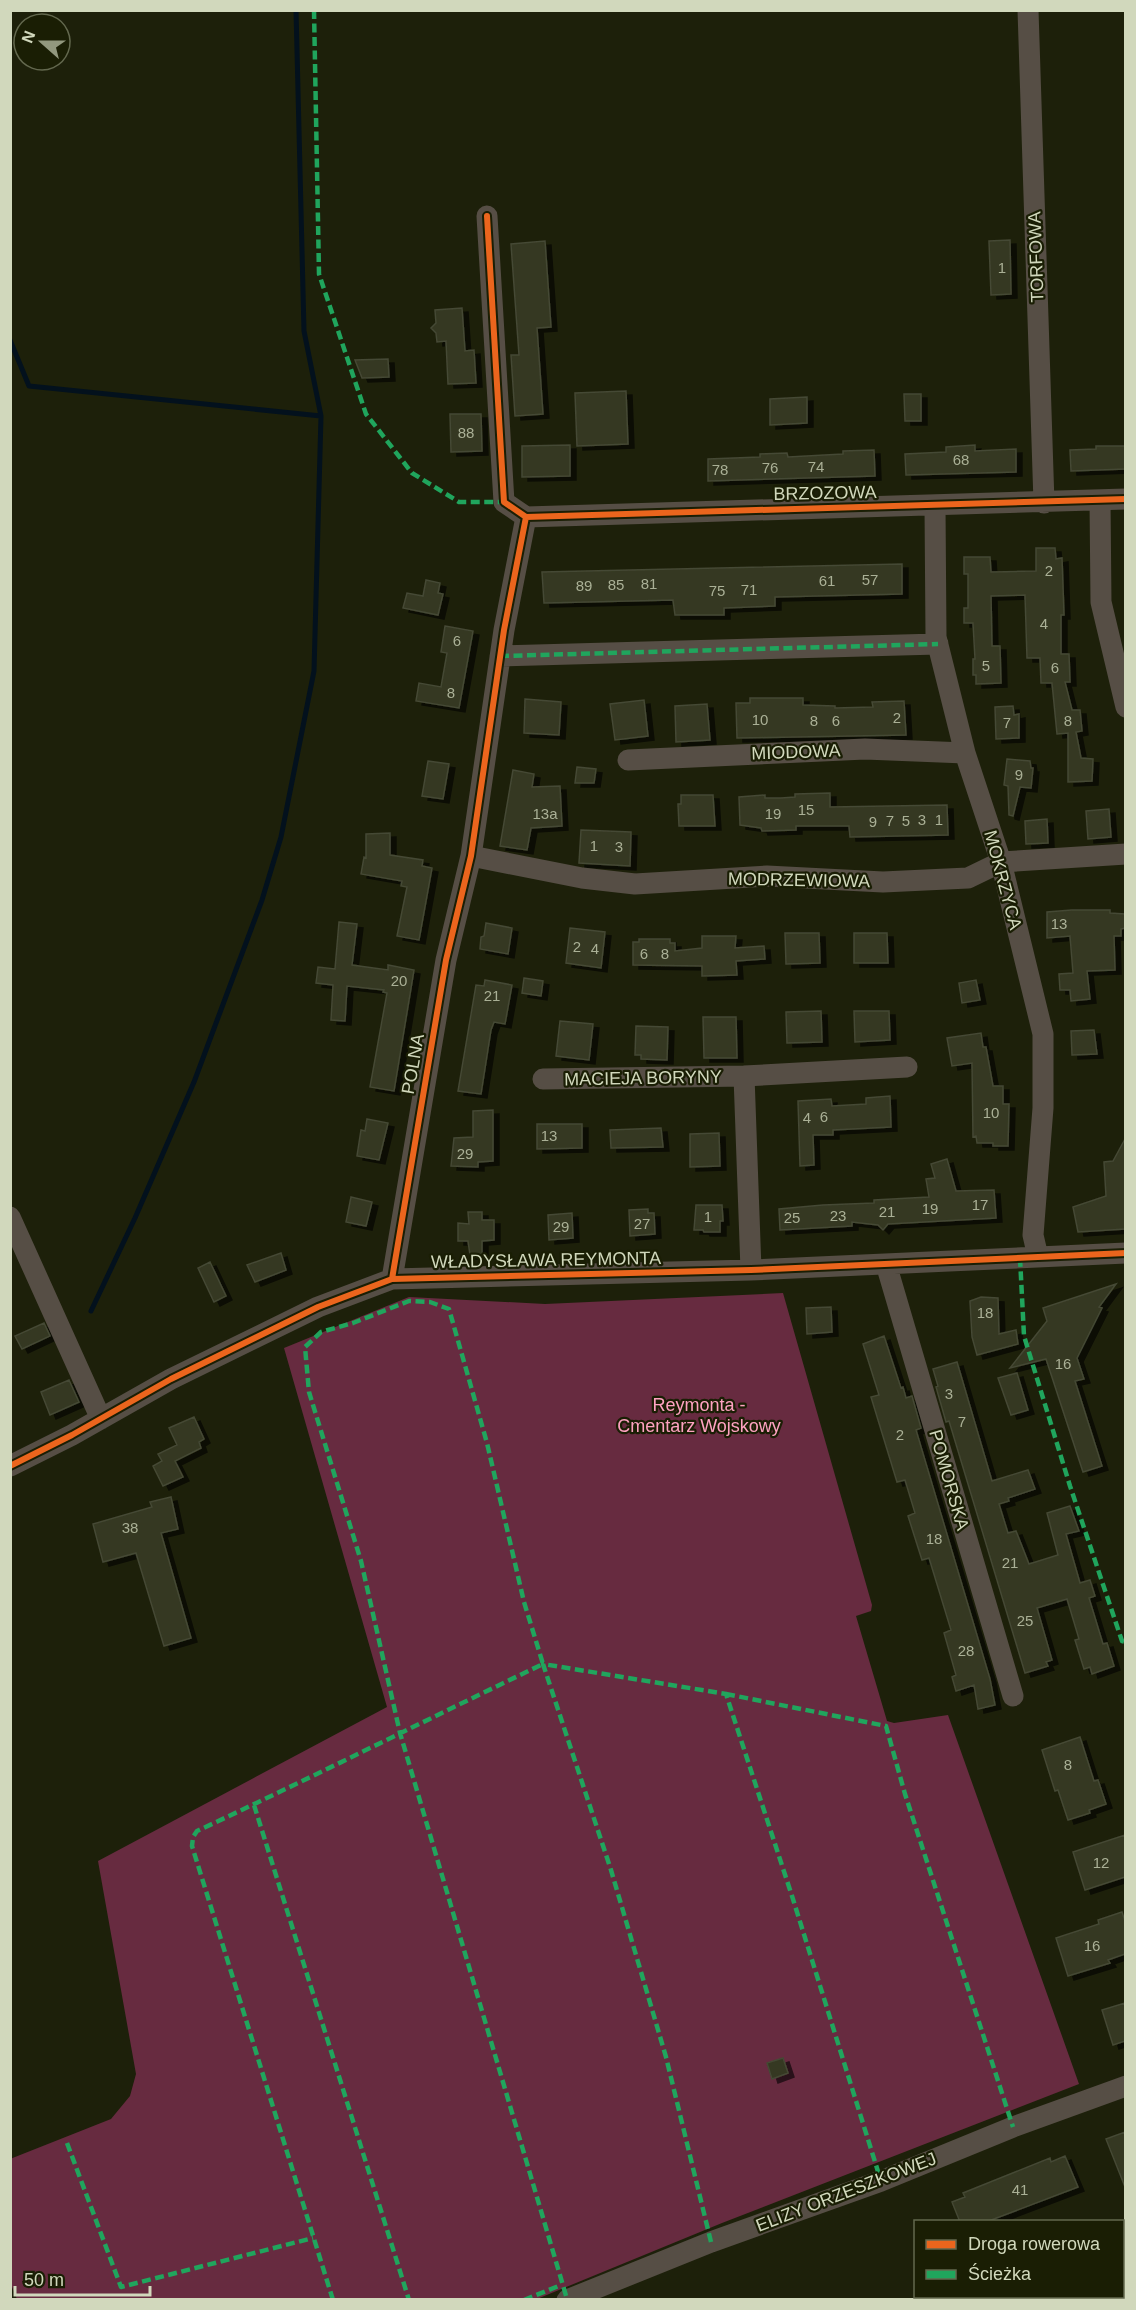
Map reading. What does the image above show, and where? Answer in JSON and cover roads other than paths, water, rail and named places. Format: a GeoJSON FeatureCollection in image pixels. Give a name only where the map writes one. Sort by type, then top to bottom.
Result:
{"type":"FeatureCollection","features":[{"type":"Feature","properties":{"kind":"street","name":"TORFOWA"},"geometry":{"type":"LineString","coordinates":[[1028,10],[1044,503]]}},
{"type":"Feature","properties":{"kind":"street"},"geometry":{"type":"LineString","coordinates":[[471,856],[500,656],[526,517],[504,502],[487,216]]}},
{"type":"Feature","properties":{"kind":"street","name":"BRZOZOWA"},"geometry":{"type":"LineString","coordinates":[[526,517],[1125,499]]}},
{"type":"Feature","properties":{"kind":"street"},"geometry":{"type":"LineString","coordinates":[[1100,500],[1101,602],[1125,707]]}},
{"type":"Feature","properties":{"kind":"street","name":"MOKRZYCA"},"geometry":{"type":"LineString","coordinates":[[935,506],[938,645],[965,753],[1001,862],[1043,1034],[1043,1108],[1033,1234],[1038,1257]]}},
{"type":"Feature","properties":{"kind":"street"},"geometry":{"type":"LineString","coordinates":[[500,656],[938,645]]}},
{"type":"Feature","properties":{"kind":"street","name":"MIODOWA"},"geometry":{"type":"LineString","coordinates":[[628,760],[865,748],[965,753]]}},
{"type":"Feature","properties":{"kind":"street","name":"MODRZEWIOWA"},"geometry":{"type":"LineString","coordinates":[[471,856],[582,878],[635,884],[767,876],[883,882],[968,878],[1001,862],[1125,854]]}},
{"type":"Feature","properties":{"kind":"street","name":"POLNA"},"geometry":{"type":"LineString","coordinates":[[392,1279],[446,960],[471,856]]}},
{"type":"Feature","properties":{"kind":"street","name":"MACIEJA BORYNY"},"geometry":{"type":"LineString","coordinates":[[543,1079],[744,1076],[907,1067]]}},
{"type":"Feature","properties":{"kind":"street","name":"MACIEJA BORYNY"},"geometry":{"type":"LineString","coordinates":[[744,1076],[751,1270]]}},
{"type":"Feature","properties":{"kind":"street"},"geometry":{"type":"LineString","coordinates":[[10,1217],[101,1419]]}},
{"type":"Feature","properties":{"kind":"street","name":"WŁADYSŁAWA REYMONTA"},"geometry":{"type":"LineString","coordinates":[[10,1466],[101,1419],[171,1379],[318,1307],[392,1279],[751,1270],[1125,1253]]}},
{"type":"Feature","properties":{"kind":"street","name":"POMORSKA"},"geometry":{"type":"LineString","coordinates":[[886,1264],[1013,1696]]}},
{"type":"Feature","properties":{"kind":"street","name":"ELIZY ORZESZKOWEJ"},"geometry":{"type":"LineString","coordinates":[[567,2300],[711,2242],[881,2181],[1013,2127],[1125,2086]]}},
{"type":"Feature","properties":{"kind":"waterway"},"geometry":{"type":"LineString","coordinates":[[296,10],[304,331],[321,416]]}},
{"type":"Feature","properties":{"kind":"waterway"},"geometry":{"type":"LineString","coordinates":[[10,340],[29,386],[321,416],[314,671],[281,837],[262,900],[194,1082],[135,1218],[91,1311]]}},
{"type":"Feature","properties":{"kind":"park label","name":"Reymonta - Cmentarz Wojskowy"},"geometry":{"type":"Point","coordinates":[699,1415]}}]}
